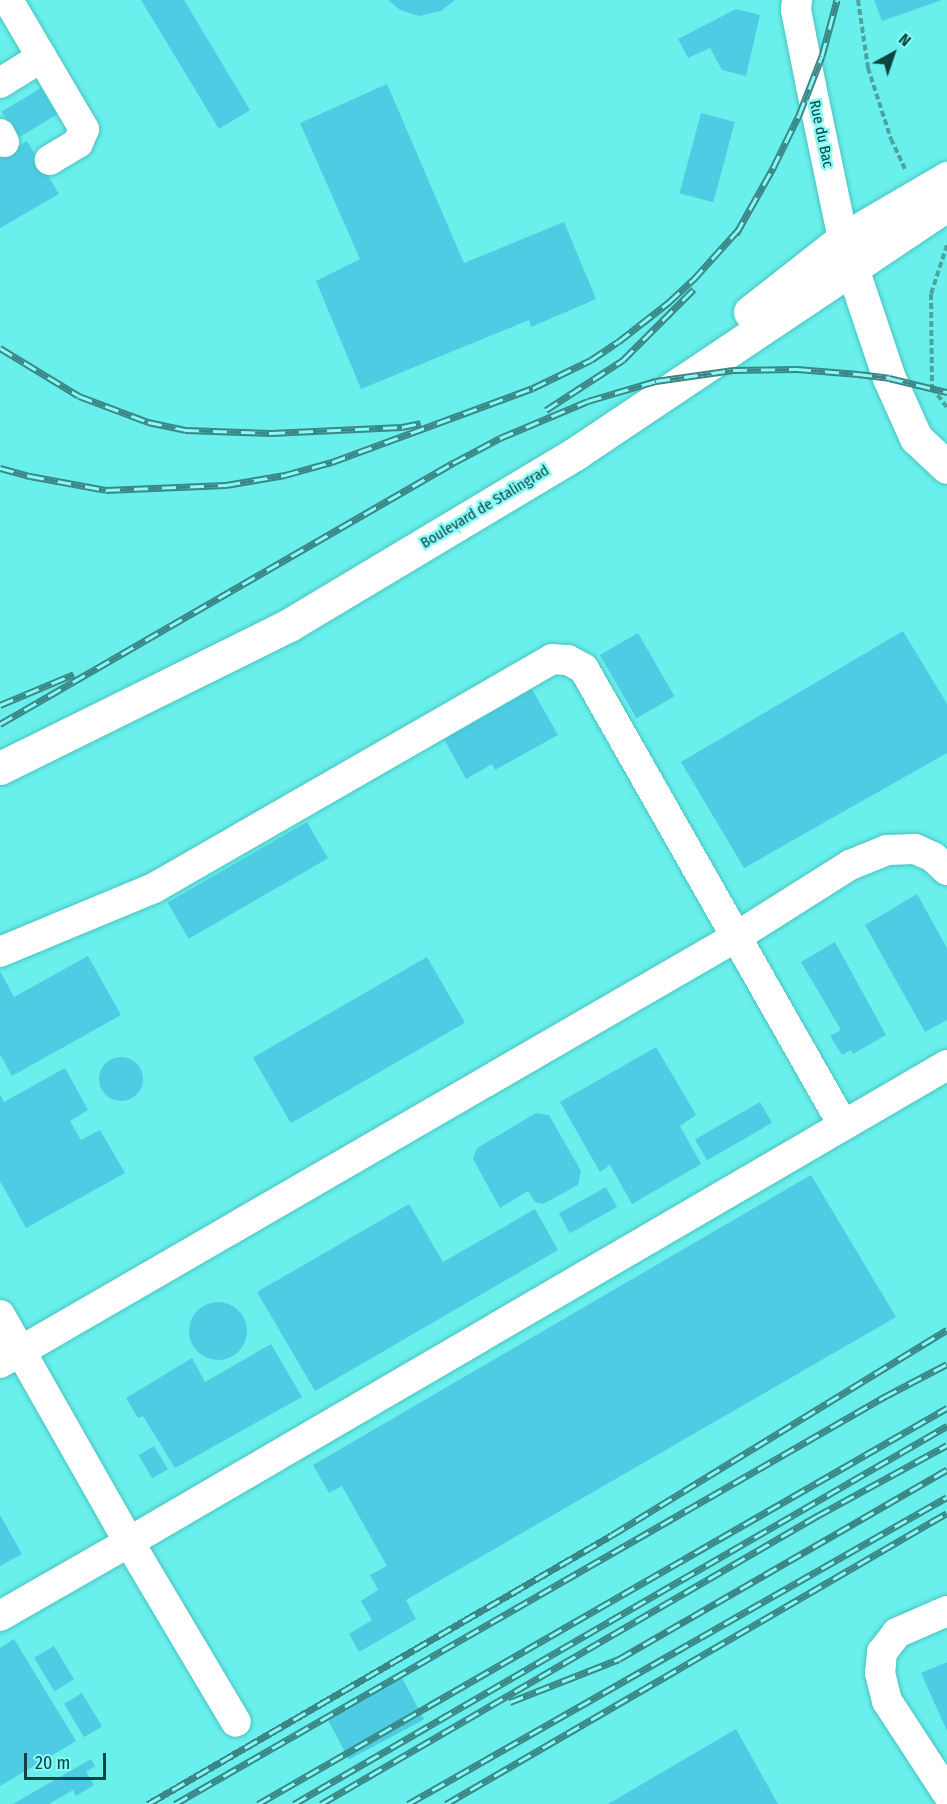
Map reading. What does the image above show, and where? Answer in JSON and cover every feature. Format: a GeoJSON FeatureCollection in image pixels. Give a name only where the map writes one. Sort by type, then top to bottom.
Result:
{"type":"FeatureCollection","features":[{"type":"Feature","properties":{"kind":"main road","name":"Boulevard de Stalingrad"},"geometry":{"type":"LineString","coordinates":[[0,768],[289,625],[576,453],[852,265],[933,200],[947,178]]}},
{"type":"Feature","properties":{"kind":"main road"},"geometry":{"type":"LineString","coordinates":[[947,224],[852,265],[889,378],[916,438],[947,467]]}},
{"type":"Feature","properties":{"kind":"street"},"geometry":{"type":"LineString","coordinates":[[8,0],[84,129],[78,143],[50,160]]}},
{"type":"Feature","properties":{"kind":"street","name":"Rue du Bac"},"geometry":{"type":"LineString","coordinates":[[798,3],[852,265]]}},
{"type":"Feature","properties":{"kind":"street"},"geometry":{"type":"LineString","coordinates":[[0,83],[42,57]]}},
{"type":"Feature","properties":{"kind":"street"},"geometry":{"type":"LineString","coordinates":[[0,952],[154,888],[552,659],[568,660],[584,669],[843,1125]]}},
{"type":"Feature","properties":{"kind":"street"},"geometry":{"type":"LineString","coordinates":[[10,1357],[736,937],[850,865],[887,850],[915,849],[933,857],[947,870]]}},
{"type":"Feature","properties":{"kind":"street"},"geometry":{"type":"LineString","coordinates":[[0,1616],[947,1065]]}},
{"type":"Feature","properties":{"kind":"street"},"geometry":{"type":"LineString","coordinates":[[0,1314],[10,1357],[129,1542],[236,1722]]}},
{"type":"Feature","properties":{"kind":"street"},"geometry":{"type":"LineString","coordinates":[[947,1611],[897,1633],[882,1652],[880,1672],[887,1701],[947,1793]]}},
{"type":"Feature","properties":{"kind":"path"},"geometry":{"type":"LineString","coordinates":[[858,0],[868,68],[891,139],[933,200]]}},
{"type":"Feature","properties":{"kind":"path"},"geometry":{"type":"LineString","coordinates":[[947,244],[931,294],[932,388],[947,407]]}},
{"type":"Feature","properties":{"kind":"shaded area"},"geometry":{"type":"Polygon","coordinates":[[[0,0],[947,0],[947,1804],[0,1804],[0,0]]]}},
{"type":"Feature","properties":{"kind":"building"},"geometry":{"type":"Polygon","coordinates":[[[141,0],[184,0],[250,110],[219,129],[141,0]]]}},
{"type":"Feature","properties":{"kind":"building"},"geometry":{"type":"Polygon","coordinates":[[[388,0],[455,0],[441,11],[419,16],[400,10],[388,0]]]}},
{"type":"Feature","properties":{"kind":"building"},"geometry":{"type":"Polygon","coordinates":[[[874,0],[942,0],[882,21],[874,0]]]}},
{"type":"Feature","properties":{"kind":"building"},"geometry":{"type":"Polygon","coordinates":[[[736,9],[760,15],[746,76],[722,70],[710,48],[688,58],[678,39],[736,9]]]}},
{"type":"Feature","properties":{"kind":"building"},"geometry":{"type":"Polygon","coordinates":[[[387,84],[464,263],[564,222],[596,299],[531,327],[529,320],[361,389],[316,281],[360,259],[300,123],[387,84]]]}},
{"type":"Feature","properties":{"kind":"building"},"geometry":{"type":"Polygon","coordinates":[[[41,88],[57,115],[18,138],[2,112],[41,88]]]}},
{"type":"Feature","properties":{"kind":"building"},"geometry":{"type":"Polygon","coordinates":[[[701,113],[735,122],[713,202],[680,193],[701,113]]]}},
{"type":"Feature","properties":{"kind":"building"},"geometry":{"type":"Polygon","coordinates":[[[27,141],[59,194],[0,228],[0,157],[27,141]]]}},
{"type":"Feature","properties":{"kind":"building"},"geometry":{"type":"Polygon","coordinates":[[[903,631],[947,704],[947,753],[744,868],[681,762],[903,631]]]}},
{"type":"Feature","properties":{"kind":"building"},"geometry":{"type":"Polygon","coordinates":[[[638,633],[674,696],[636,718],[600,655],[638,633]]]}},
{"type":"Feature","properties":{"kind":"building"},"geometry":{"type":"Polygon","coordinates":[[[532,689],[558,735],[495,770],[492,764],[466,779],[444,739],[532,689]]]}},
{"type":"Feature","properties":{"kind":"building"},"geometry":{"type":"Polygon","coordinates":[[[307,822],[328,858],[189,939],[168,902],[307,822]]]}},
{"type":"Feature","properties":{"kind":"building"},"geometry":{"type":"Polygon","coordinates":[[[917,894],[947,948],[947,1020],[925,1032],[865,925],[917,894]]]}},
{"type":"Feature","properties":{"kind":"building"},"geometry":{"type":"Polygon","coordinates":[[[835,942],[886,1035],[853,1054],[851,1050],[842,1055],[830,1036],[841,1030],[801,962],[835,942]]]}},
{"type":"Feature","properties":{"kind":"building"},"geometry":{"type":"Polygon","coordinates":[[[88,956],[121,1015],[12,1076],[0,1054],[0,971],[14,997],[88,956]]]}},
{"type":"Feature","properties":{"kind":"building"},"geometry":{"type":"Polygon","coordinates":[[[427,957],[465,1023],[291,1123],[253,1058],[427,957]]]}},
{"type":"Feature","properties":{"kind":"building"},"geometry":{"type":"Polygon","coordinates":[[[656,1047],[696,1115],[680,1126],[701,1164],[632,1204],[610,1165],[600,1172],[560,1102],[656,1047]]]}},
{"type":"Feature","properties":{"kind":"building"},"geometry":{"type":"Polygon","coordinates":[[[121,1057],[130,1058],[137,1063],[142,1070],[142,1088],[137,1095],[130,1100],[121,1101],[112,1100],[105,1095],[100,1088],[99,1079],[100,1070],[105,1063],[112,1058],[121,1057]]]}},
{"type":"Feature","properties":{"kind":"building"},"geometry":{"type":"Polygon","coordinates":[[[65,1068],[88,1110],[70,1121],[81,1140],[100,1130],[125,1173],[26,1228],[0,1181],[0,1094],[4,1102],[65,1068]]]}},
{"type":"Feature","properties":{"kind":"building"},"geometry":{"type":"Polygon","coordinates":[[[760,1102],[772,1123],[707,1160],[695,1140],[760,1102]]]}},
{"type":"Feature","properties":{"kind":"building"},"geometry":{"type":"Polygon","coordinates":[[[536,1113],[549,1115],[581,1171],[578,1185],[543,1204],[535,1202],[528,1191],[500,1208],[473,1159],[477,1148],[536,1113]]]}},
{"type":"Feature","properties":{"kind":"building"},"geometry":{"type":"Polygon","coordinates":[[[811,1175],[896,1317],[406,1600],[416,1619],[359,1652],[349,1634],[372,1620],[361,1601],[378,1590],[370,1575],[387,1566],[342,1486],[329,1493],[313,1465],[811,1175]]]}},
{"type":"Feature","properties":{"kind":"building"},"geometry":{"type":"Polygon","coordinates":[[[606,1187],[617,1207],[570,1233],[559,1213],[606,1187]]]}},
{"type":"Feature","properties":{"kind":"building"},"geometry":{"type":"Polygon","coordinates":[[[409,1204],[443,1262],[535,1209],[558,1250],[315,1391],[257,1292],[409,1204]]]}},
{"type":"Feature","properties":{"kind":"building"},"geometry":{"type":"Polygon","coordinates":[[[212,1302],[224,1302],[239,1310],[247,1325],[247,1337],[239,1352],[224,1360],[212,1360],[197,1352],[189,1337],[189,1325],[197,1310],[212,1302]]]}},
{"type":"Feature","properties":{"kind":"building"},"geometry":{"type":"Polygon","coordinates":[[[271,1344],[302,1397],[175,1468],[143,1416],[138,1418],[126,1398],[192,1358],[205,1382],[271,1344]]]}},
{"type":"Feature","properties":{"kind":"building"},"geometry":{"type":"Polygon","coordinates":[[[154,1446],[168,1469],[152,1478],[139,1455],[154,1446]]]}},
{"type":"Feature","properties":{"kind":"building"},"geometry":{"type":"Polygon","coordinates":[[[0,1515],[22,1554],[0,1566],[0,1515]]]}},
{"type":"Feature","properties":{"kind":"building"},"geometry":{"type":"Polygon","coordinates":[[[14,1639],[76,1741],[0,1786],[0,1648],[14,1639]]]}},
{"type":"Feature","properties":{"kind":"building"},"geometry":{"type":"Polygon","coordinates":[[[54,1646],[74,1679],[54,1691],[34,1658],[54,1646]]]}},
{"type":"Feature","properties":{"kind":"building"},"geometry":{"type":"Polygon","coordinates":[[[947,1662],[947,1731],[921,1673],[947,1662]]]}},
{"type":"Feature","properties":{"kind":"building"},"geometry":{"type":"Polygon","coordinates":[[[402,1678],[424,1719],[349,1759],[327,1718],[402,1678]]]}},
{"type":"Feature","properties":{"kind":"building"},"geometry":{"type":"Polygon","coordinates":[[[82,1693],[102,1726],[84,1737],[64,1704],[82,1693]]]}},
{"type":"Feature","properties":{"kind":"building"},"geometry":{"type":"Polygon","coordinates":[[[736,1729],[778,1804],[608,1804],[736,1729]]]}},
{"type":"Feature","properties":{"kind":"building"},"geometry":{"type":"Polygon","coordinates":[[[91,1759],[95,1766],[86,1772],[94,1785],[76,1796],[73,1790],[49,1804],[13,1804],[91,1759]]]}},
{"type":"Feature","properties":{"kind":"railway"},"geometry":{"type":"LineString","coordinates":[[736,234],[773,168],[799,115],[822,56],[837,0]]}},
{"type":"Feature","properties":{"kind":"railway"},"geometry":{"type":"LineString","coordinates":[[0,468],[106,490],[226,485],[285,475],[332,462],[533,388],[591,360],[669,302],[693,280],[739,229]]}},
{"type":"Feature","properties":{"kind":"railway"},"geometry":{"type":"LineString","coordinates":[[546,410],[623,360],[694,289]]}},
{"type":"Feature","properties":{"kind":"railway"},"geometry":{"type":"LineString","coordinates":[[0,348],[79,396],[148,422],[185,430],[271,433],[402,427],[421,423]]}},
{"type":"Feature","properties":{"kind":"railway"},"geometry":{"type":"LineString","coordinates":[[0,724],[453,463],[500,438],[588,401],[656,381],[733,370],[797,369],[858,374],[889,378],[947,392]]}},
{"type":"Feature","properties":{"kind":"railway"},"geometry":{"type":"LineString","coordinates":[[0,705],[74,674]]}},
{"type":"Feature","properties":{"kind":"railway"},"geometry":{"type":"LineString","coordinates":[[148,1804],[612,1535],[947,1330]]}},
{"type":"Feature","properties":{"kind":"railway"},"geometry":{"type":"LineString","coordinates":[[175,1804],[884,1397],[947,1364]]}},
{"type":"Feature","properties":{"kind":"railway"},"geometry":{"type":"LineString","coordinates":[[258,1804],[947,1408]]}},
{"type":"Feature","properties":{"kind":"railway"},"geometry":{"type":"LineString","coordinates":[[294,1804],[947,1426]]}},
{"type":"Feature","properties":{"kind":"railway"},"geometry":{"type":"LineString","coordinates":[[321,1804],[817,1516],[947,1445]]}},
{"type":"Feature","properties":{"kind":"railway"},"geometry":{"type":"LineString","coordinates":[[510,1702],[619,1659],[947,1470]]}},
{"type":"Feature","properties":{"kind":"railway"},"geometry":{"type":"LineString","coordinates":[[408,1804],[947,1497]]}},
{"type":"Feature","properties":{"kind":"railway"},"geometry":{"type":"LineString","coordinates":[[446,1804],[947,1513]]}}]}
